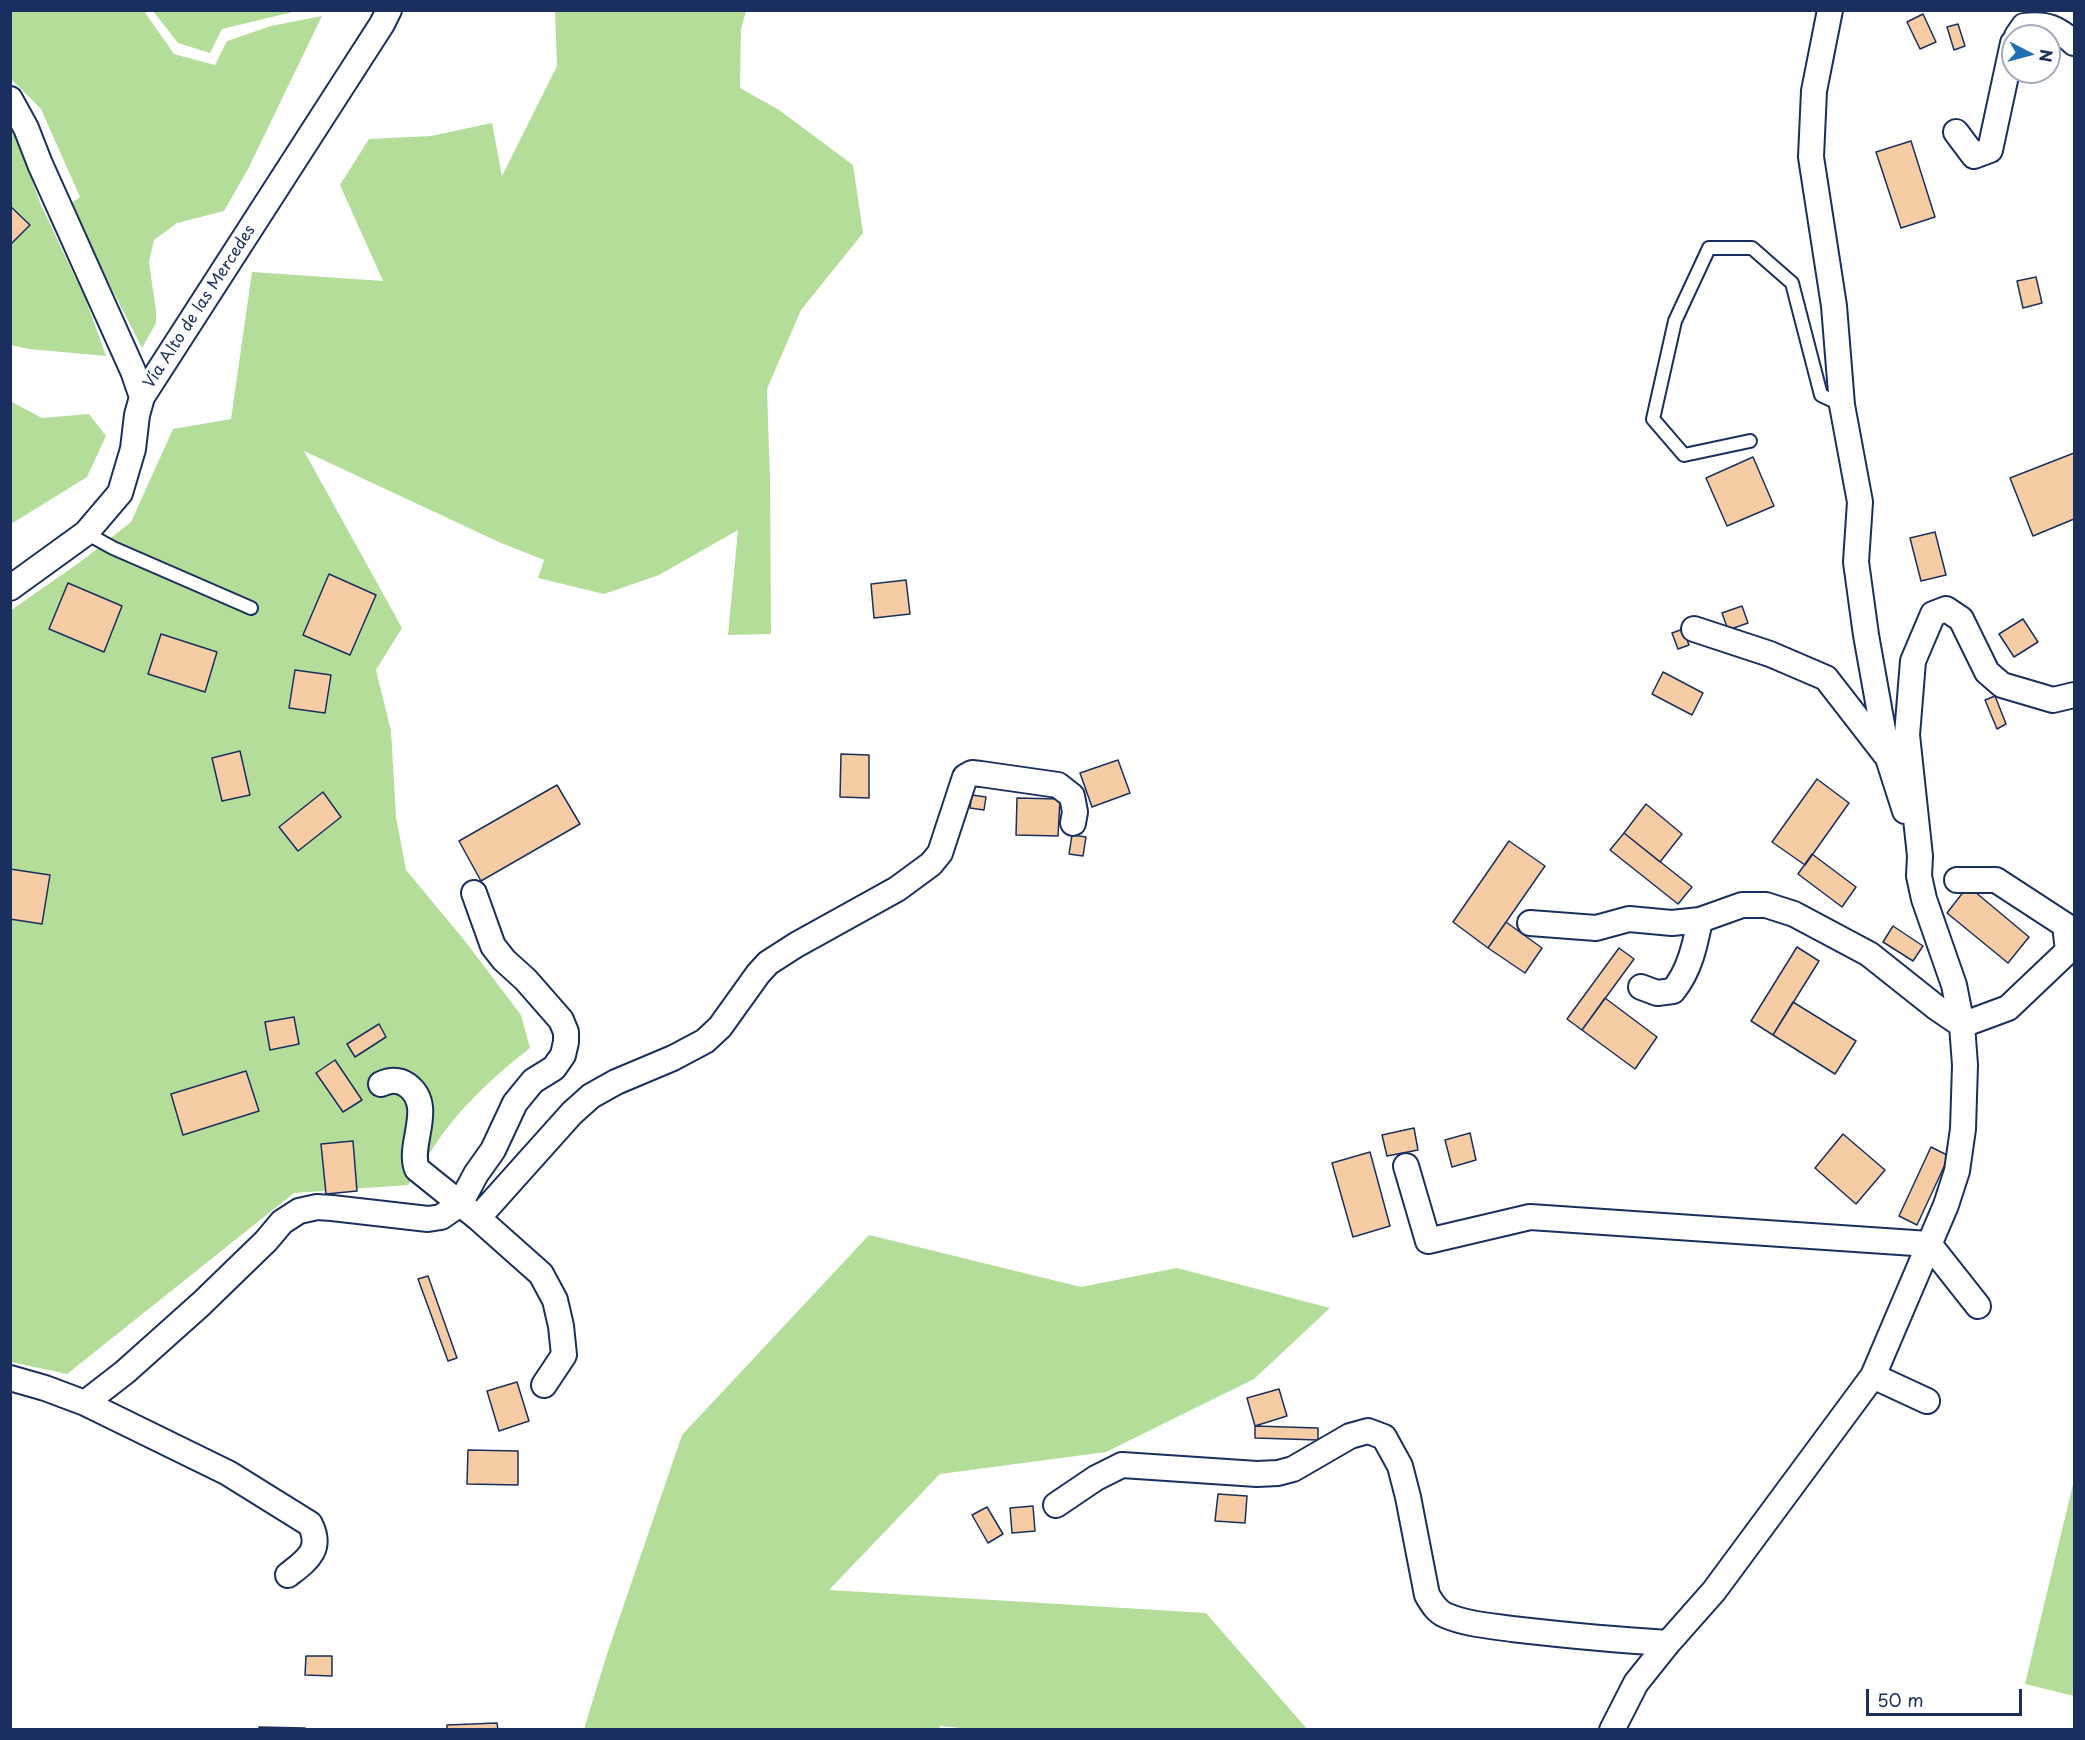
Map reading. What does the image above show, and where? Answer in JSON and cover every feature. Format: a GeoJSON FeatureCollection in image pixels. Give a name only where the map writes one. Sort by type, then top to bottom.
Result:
{"type":"FeatureCollection","features":[{"type":"Feature","properties":{"kind":"street","name":"Vía Alto de las Mercedes"},"geometry":{"type":"LineString","coordinates":[[10,588],[86,533],[120,493],[133,449],[137,415],[142,397],[376,34],[389,10]]}},
{"type":"Feature","properties":{"kind":"street"},"geometry":{"type":"LineString","coordinates":[[1830,10],[1814,91],[1811,157],[1834,306],[1842,405],[1860,502],[1856,562],[1866,634],[1888,758],[1920,856]]}},
{"type":"Feature","properties":{"kind":"street"},"geometry":{"type":"LineString","coordinates":[[2061,32],[2074,43]]}},
{"type":"Feature","properties":{"kind":"street"},"geometry":{"type":"LineString","coordinates":[[1956,132],[1974,156],[1990,150],[2004,84]]}},
{"type":"Feature","properties":{"kind":"street"},"geometry":{"type":"LineString","coordinates":[[10,99],[26,128],[133,371],[142,397]]}},
{"type":"Feature","properties":{"kind":"street"},"geometry":{"type":"LineString","coordinates":[[1612,1730],[1636,1683],[1668,1642],[1714,1591],[1873,1376],[1946,1205],[1957,1172],[1963,1129],[1965,1065],[1962,1025],[1954,985],[1924,899],[1919,876],[1920,856],[1907,735],[1913,661],[1933,614],[1946,609],[1960,620],[1987,672],[2002,685],[2053,700],[2074,695]]}},
{"type":"Feature","properties":{"kind":"street"},"geometry":{"type":"LineString","coordinates":[[1694,629],[1770,654],[1826,678],[1888,758]]}},
{"type":"Feature","properties":{"kind":"street"},"geometry":{"type":"LineString","coordinates":[[85,1403],[125,1372],[201,1304],[266,1241],[282,1222],[299,1211],[324,1208],[428,1219],[469,1211],[591,1096],[705,1041],[720,1027],[768,963],[897,889],[931,864],[940,853],[965,777],[972,773],[1058,785],[1072,796],[1075,812],[1073,823]]}},
{"type":"Feature","properties":{"kind":"street"},"geometry":{"type":"LineString","coordinates":[[1957,880],[1996,880],[2025,897],[2066,926],[2068,951],[2008,1008],[1962,1025]]}},
{"type":"Feature","properties":{"kind":"street"},"geometry":{"type":"LineString","coordinates":[[469,1211],[476,1174],[493,1150],[515,1103],[533,1082],[554,1068],[563,1055],[566,1042],[566,1032],[561,1020],[493,946],[474,893]]}},
{"type":"Feature","properties":{"kind":"street"},"geometry":{"type":"LineString","coordinates":[[1530,923],[1596,928],[1629,919],[1672,923],[1700,920],[1742,904],[1767,905],[1794,914],[1869,954],[1962,1025]]}},
{"type":"Feature","properties":{"kind":"street"},"geometry":{"type":"LineString","coordinates":[[1641,987],[1657,993],[1673,991],[1687,968],[1700,920]]}},
{"type":"Feature","properties":{"kind":"street"},"geometry":{"type":"LineString","coordinates":[[381,1084],[390,1080],[402,1082],[413,1090],[419,1102],[420,1117],[413,1158],[422,1174],[469,1211],[541,1274],[555,1300],[564,1355],[544,1385]]}},
{"type":"Feature","properties":{"kind":"street"},"geometry":{"type":"LineString","coordinates":[[1406,1166],[1428,1241],[1530,1217],[1929,1244],[1978,1306]]}},
{"type":"Feature","properties":{"kind":"street"},"geometry":{"type":"LineString","coordinates":[[1873,1376],[1928,1401]]}},
{"type":"Feature","properties":{"kind":"street"},"geometry":{"type":"LineString","coordinates":[[10,1378],[85,1403],[228,1473],[310,1524],[316,1536],[312,1554],[288,1575]]}},
{"type":"Feature","properties":{"kind":"street"},"geometry":{"type":"LineString","coordinates":[[1056,1505],[1096,1478],[1122,1465],[1257,1474],[1278,1473],[1293,1469],[1350,1436],[1368,1431],[1377,1432],[1384,1437],[1400,1466],[1427,1595],[1434,1607],[1443,1614],[1496,1627],[1587,1638],[1668,1642]]}},
{"type":"Feature","properties":{"kind":"lane"},"geometry":{"type":"LineString","coordinates":[[1750,441],[1684,454],[1653,419],[1675,321],[1709,248],[1752,248],[1792,283],[1821,395],[1842,405]]}},
{"type":"Feature","properties":{"kind":"lane"},"geometry":{"type":"LineString","coordinates":[[86,533],[113,548],[251,608]]}},
{"type":"Feature","properties":{"kind":"green space"},"geometry":{"type":"Polygon","coordinates":[[[10,11],[144,11],[174,54],[215,65],[227,41],[271,26],[322,16],[248,169],[224,211],[177,223],[154,240],[149,262],[156,323],[142,348],[69,205],[80,197],[41,109],[11,79],[10,11]]]}},
{"type":"Feature","properties":{"kind":"green space"},"geometry":{"type":"Polygon","coordinates":[[[153,11],[297,11],[222,29],[210,53],[178,43],[153,11]]]}},
{"type":"Feature","properties":{"kind":"green space"},"geometry":{"type":"Polygon","coordinates":[[[555,11],[746,11],[741,29],[740,88],[779,110],[853,165],[863,233],[801,310],[767,389],[771,634],[728,635],[738,530],[659,575],[604,594],[538,578],[544,560],[501,543],[304,451],[402,628],[376,670],[391,731],[396,817],[406,870],[465,941],[521,1015],[530,1048],[495,1077],[463,1109],[444,1132],[408,1185],[294,1193],[67,1374],[11,1362],[10,611],[83,560],[131,522],[173,429],[231,419],[252,272],[383,281],[340,185],[369,139],[431,136],[492,123],[502,176],[557,66],[555,11]]]}},
{"type":"Feature","properties":{"kind":"green space"},"geometry":{"type":"Polygon","coordinates":[[[10,120],[41,205],[86,300],[106,356],[29,349],[11,345],[10,120]]]}},
{"type":"Feature","properties":{"kind":"green space"},"geometry":{"type":"Polygon","coordinates":[[[10,401],[42,418],[89,414],[106,436],[87,477],[11,524],[10,401]]]}},
{"type":"Feature","properties":{"kind":"green space"},"geometry":{"type":"Polygon","coordinates":[[[869,1235],[1081,1287],[1177,1268],[1330,1308],[1254,1379],[1106,1452],[940,1474],[829,1590],[1206,1613],[1307,1729],[982,1730],[940,1726],[939,1730],[584,1729],[607,1654],[682,1435],[869,1235]]]}},
{"type":"Feature","properties":{"kind":"green space"},"geometry":{"type":"Polygon","coordinates":[[[2074,1480],[2074,1696],[2025,1684],[2074,1480]]]}},
{"type":"Feature","properties":{"kind":"building"},"geometry":{"type":"Polygon","coordinates":[[[1923,14],[1936,42],[1920,49],[1907,22],[1923,14]]]}},
{"type":"Feature","properties":{"kind":"building"},"geometry":{"type":"Polygon","coordinates":[[[1958,24],[1965,46],[1954,50],[1947,27],[1958,24]]]}},
{"type":"Feature","properties":{"kind":"building"},"geometry":{"type":"Polygon","coordinates":[[[1911,141],[1935,217],[1901,228],[1876,152],[1911,141]]]}},
{"type":"Feature","properties":{"kind":"building"},"geometry":{"type":"Polygon","coordinates":[[[10,206],[30,225],[10,245],[10,206]]]}},
{"type":"Feature","properties":{"kind":"building"},"geometry":{"type":"Polygon","coordinates":[[[2036,277],[2042,303],[2023,308],[2017,281],[2036,277]]]}},
{"type":"Feature","properties":{"kind":"building"},"geometry":{"type":"Polygon","coordinates":[[[2074,453],[2074,519],[2033,536],[2010,478],[2074,453]]]}},
{"type":"Feature","properties":{"kind":"building"},"geometry":{"type":"Polygon","coordinates":[[[1753,457],[1774,506],[1727,526],[1706,478],[1753,457]]]}},
{"type":"Feature","properties":{"kind":"building"},"geometry":{"type":"Polygon","coordinates":[[[1935,532],[1946,575],[1921,581],[1910,538],[1935,532]]]}},
{"type":"Feature","properties":{"kind":"building"},"geometry":{"type":"Polygon","coordinates":[[[329,574],[376,595],[350,655],[303,635],[329,574]]]}},
{"type":"Feature","properties":{"kind":"building"},"geometry":{"type":"Polygon","coordinates":[[[906,580],[910,614],[874,618],[871,584],[906,580]]]}},
{"type":"Feature","properties":{"kind":"building"},"geometry":{"type":"Polygon","coordinates":[[[68,583],[122,606],[104,652],[49,629],[68,583]]]}},
{"type":"Feature","properties":{"kind":"building"},"geometry":{"type":"Polygon","coordinates":[[[1742,606],[1748,623],[1728,630],[1722,613],[1742,606]]]}},
{"type":"Feature","properties":{"kind":"building"},"geometry":{"type":"Polygon","coordinates":[[[2023,619],[2038,642],[2014,657],[1999,634],[2023,619]]]}},
{"type":"Feature","properties":{"kind":"building"},"geometry":{"type":"Polygon","coordinates":[[[1683,629],[1689,645],[1678,649],[1672,633],[1683,629]]]}},
{"type":"Feature","properties":{"kind":"building"},"geometry":{"type":"Polygon","coordinates":[[[161,634],[217,652],[205,692],[148,674],[161,634]]]}},
{"type":"Feature","properties":{"kind":"building"},"geometry":{"type":"Polygon","coordinates":[[[295,670],[331,675],[325,713],[289,708],[295,670]]]}},
{"type":"Feature","properties":{"kind":"building"},"geometry":{"type":"Polygon","coordinates":[[[1663,672],[1703,693],[1692,715],[1652,694],[1663,672]]]}},
{"type":"Feature","properties":{"kind":"building"},"geometry":{"type":"Polygon","coordinates":[[[1995,696],[2006,724],[1997,729],[1985,700],[1995,696]]]}},
{"type":"Feature","properties":{"kind":"building"},"geometry":{"type":"Polygon","coordinates":[[[240,751],[250,795],[222,801],[212,758],[240,751]]]}},
{"type":"Feature","properties":{"kind":"building"},"geometry":{"type":"Polygon","coordinates":[[[841,754],[869,755],[869,798],[840,797],[841,754]]]}},
{"type":"Feature","properties":{"kind":"building"},"geometry":{"type":"Polygon","coordinates":[[[1118,760],[1130,793],[1092,807],[1080,773],[1118,760]]]}},
{"type":"Feature","properties":{"kind":"building"},"geometry":{"type":"Polygon","coordinates":[[[1817,779],[1849,803],[1805,865],[1772,842],[1817,779]]]}},
{"type":"Feature","properties":{"kind":"building"},"geometry":{"type":"Polygon","coordinates":[[[557,785],[580,824],[481,881],[459,841],[557,785]]]}},
{"type":"Feature","properties":{"kind":"building"},"geometry":{"type":"Polygon","coordinates":[[[323,792],[341,817],[298,851],[279,827],[323,792]]]}},
{"type":"Feature","properties":{"kind":"building"},"geometry":{"type":"Polygon","coordinates":[[[972,795],[986,797],[984,810],[970,808],[972,795]]]}},
{"type":"Feature","properties":{"kind":"building"},"geometry":{"type":"Polygon","coordinates":[[[1017,798],[1060,799],[1058,836],[1016,835],[1017,798]]]}},
{"type":"Feature","properties":{"kind":"building"},"geometry":{"type":"Polygon","coordinates":[[[1646,804],[1682,834],[1660,862],[1624,833],[1646,804]]]}},
{"type":"Feature","properties":{"kind":"building"},"geometry":{"type":"Polygon","coordinates":[[[1624,833],[1692,887],[1678,904],[1610,850],[1624,833]]]}},
{"type":"Feature","properties":{"kind":"building"},"geometry":{"type":"Polygon","coordinates":[[[1072,835],[1086,837],[1083,856],[1069,854],[1072,835]]]}},
{"type":"Feature","properties":{"kind":"building"},"geometry":{"type":"Polygon","coordinates":[[[1509,841],[1545,866],[1488,948],[1453,922],[1509,841]]]}},
{"type":"Feature","properties":{"kind":"building"},"geometry":{"type":"Polygon","coordinates":[[[1812,854],[1856,887],[1842,907],[1798,874],[1812,854]]]}},
{"type":"Feature","properties":{"kind":"building"},"geometry":{"type":"Polygon","coordinates":[[[10,869],[50,875],[42,924],[10,919],[10,869]]]}},
{"type":"Feature","properties":{"kind":"building"},"geometry":{"type":"Polygon","coordinates":[[[1968,886],[2029,937],[2008,963],[1947,913],[1968,886]]]}},
{"type":"Feature","properties":{"kind":"building"},"geometry":{"type":"Polygon","coordinates":[[[1506,922],[1542,948],[1525,973],[1488,948],[1506,922]]]}},
{"type":"Feature","properties":{"kind":"building"},"geometry":{"type":"Polygon","coordinates":[[[1893,926],[1923,946],[1913,961],[1883,942],[1893,926]]]}},
{"type":"Feature","properties":{"kind":"building"},"geometry":{"type":"Polygon","coordinates":[[[1797,947],[1819,961],[1773,1035],[1751,1021],[1797,947]]]}},
{"type":"Feature","properties":{"kind":"building"},"geometry":{"type":"Polygon","coordinates":[[[1619,948],[1634,959],[1582,1030],[1567,1019],[1619,948]]]}},
{"type":"Feature","properties":{"kind":"building"},"geometry":{"type":"Polygon","coordinates":[[[1605,998],[1657,1037],[1635,1069],[1582,1030],[1605,998]]]}},
{"type":"Feature","properties":{"kind":"building"},"geometry":{"type":"Polygon","coordinates":[[[1793,1002],[1856,1041],[1835,1074],[1773,1035],[1793,1002]]]}},
{"type":"Feature","properties":{"kind":"building"},"geometry":{"type":"Polygon","coordinates":[[[294,1017],[299,1044],[270,1050],[265,1022],[294,1017]]]}},
{"type":"Feature","properties":{"kind":"building"},"geometry":{"type":"Polygon","coordinates":[[[379,1024],[386,1037],[355,1057],[347,1044],[379,1024]]]}},
{"type":"Feature","properties":{"kind":"building"},"geometry":{"type":"Polygon","coordinates":[[[335,1060],[362,1100],[343,1112],[316,1073],[335,1060]]]}},
{"type":"Feature","properties":{"kind":"building"},"geometry":{"type":"Polygon","coordinates":[[[246,1071],[259,1111],[183,1135],[171,1094],[246,1071]]]}},
{"type":"Feature","properties":{"kind":"building"},"geometry":{"type":"Polygon","coordinates":[[[1414,1128],[1418,1150],[1387,1156],[1382,1135],[1414,1128]]]}},
{"type":"Feature","properties":{"kind":"building"},"geometry":{"type":"Polygon","coordinates":[[[1470,1133],[1476,1160],[1452,1167],[1445,1140],[1470,1133]]]}},
{"type":"Feature","properties":{"kind":"building"},"geometry":{"type":"Polygon","coordinates":[[[1843,1134],[1885,1170],[1856,1204],[1815,1168],[1843,1134]]]}},
{"type":"Feature","properties":{"kind":"building"},"geometry":{"type":"Polygon","coordinates":[[[353,1141],[357,1191],[326,1194],[321,1144],[353,1141]]]}},
{"type":"Feature","properties":{"kind":"building"},"geometry":{"type":"Polygon","coordinates":[[[1931,1147],[1949,1156],[1917,1225],[1899,1216],[1931,1147]]]}},
{"type":"Feature","properties":{"kind":"building"},"geometry":{"type":"Polygon","coordinates":[[[1370,1152],[1390,1226],[1353,1237],[1332,1163],[1370,1152]]]}},
{"type":"Feature","properties":{"kind":"building"},"geometry":{"type":"Polygon","coordinates":[[[428,1276],[457,1358],[448,1361],[418,1279],[428,1276]]]}},
{"type":"Feature","properties":{"kind":"building"},"geometry":{"type":"Polygon","coordinates":[[[517,1382],[529,1421],[499,1431],[487,1391],[517,1382]]]}},
{"type":"Feature","properties":{"kind":"building"},"geometry":{"type":"Polygon","coordinates":[[[1279,1389],[1287,1416],[1255,1426],[1247,1398],[1279,1389]]]}},
{"type":"Feature","properties":{"kind":"building"},"geometry":{"type":"Polygon","coordinates":[[[1255,1426],[1318,1428],[1318,1440],[1255,1438],[1255,1426]]]}},
{"type":"Feature","properties":{"kind":"building"},"geometry":{"type":"Polygon","coordinates":[[[468,1450],[518,1451],[518,1485],[467,1484],[468,1450]]]}},
{"type":"Feature","properties":{"kind":"building"},"geometry":{"type":"Polygon","coordinates":[[[1218,1494],[1247,1496],[1245,1523],[1215,1521],[1218,1494]]]}},
{"type":"Feature","properties":{"kind":"building"},"geometry":{"type":"Polygon","coordinates":[[[1033,1506],[1035,1531],[1012,1533],[1010,1508],[1033,1506]]]}},
{"type":"Feature","properties":{"kind":"building"},"geometry":{"type":"Polygon","coordinates":[[[987,1507],[1003,1534],[988,1543],[972,1515],[987,1507]]]}},
{"type":"Feature","properties":{"kind":"building"},"geometry":{"type":"Polygon","coordinates":[[[306,1656],[332,1656],[332,1676],[305,1675],[306,1656]]]}},
{"type":"Feature","properties":{"kind":"building"},"geometry":{"type":"Polygon","coordinates":[[[497,1723],[498,1730],[447,1730],[447,1725],[497,1723]]]}},
{"type":"Feature","properties":{"kind":"building"},"geometry":{"type":"Polygon","coordinates":[[[259,1727],[305,1728],[305,1730],[259,1730],[259,1727]]]}}]}
